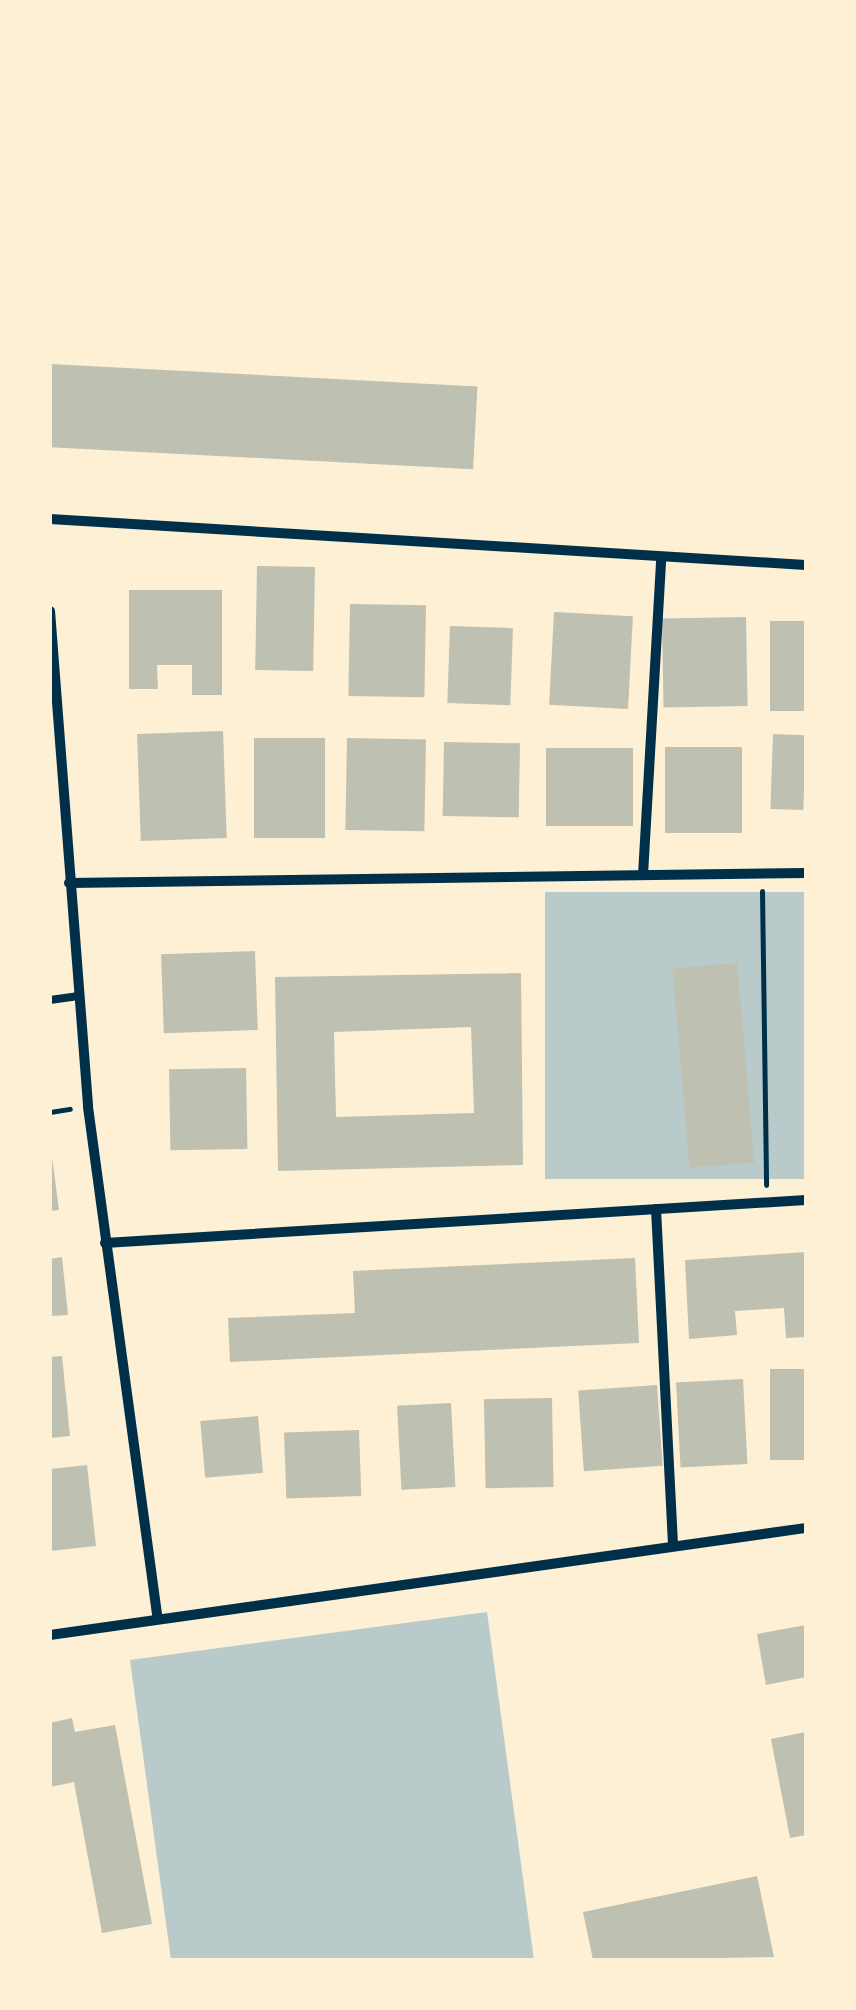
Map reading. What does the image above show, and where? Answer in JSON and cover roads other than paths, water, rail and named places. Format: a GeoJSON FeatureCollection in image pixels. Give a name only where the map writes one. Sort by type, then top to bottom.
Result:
{"type":"FeatureCollection","features":[{"type":"Feature","properties":{"kind":"street"},"geometry":{"type":"LineString","coordinates":[[50,519],[806,565]]}},
{"type":"Feature","properties":{"kind":"street"},"geometry":{"type":"LineString","coordinates":[[644,875],[661,558]]}},
{"type":"Feature","properties":{"kind":"street"},"geometry":{"type":"LineString","coordinates":[[50,611],[79,996],[105,1243],[157,1614]]}},
{"type":"Feature","properties":{"kind":"street"},"geometry":{"type":"LineString","coordinates":[[70,882],[806,872]]}},
{"type":"Feature","properties":{"kind":"street"},"geometry":{"type":"LineString","coordinates":[[105,1243],[806,1200]]}},
{"type":"Feature","properties":{"kind":"street"},"geometry":{"type":"LineString","coordinates":[[656,1209],[673,1546]]}},
{"type":"Feature","properties":{"kind":"street"},"geometry":{"type":"LineString","coordinates":[[50,1635],[157,1614],[806,1528]]}},
{"type":"Feature","properties":{"kind":"lane"},"geometry":{"type":"LineString","coordinates":[[50,1000],[79,996]]}}]}
